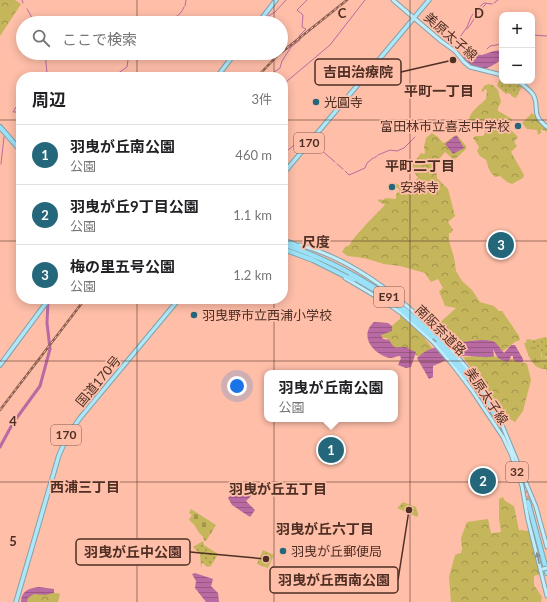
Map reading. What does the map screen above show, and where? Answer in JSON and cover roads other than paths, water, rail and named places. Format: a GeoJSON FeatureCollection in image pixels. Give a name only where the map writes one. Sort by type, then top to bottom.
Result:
{"type":"FeatureCollection","features":[{"type":"Feature","properties":{"kind":"highway"},"geometry":{"type":"LineString","coordinates":[[263,16],[276,0]]}},
{"type":"Feature","properties":{"kind":"highway","name":"170"},"geometry":{"type":"LineString","coordinates":[[288,164],[427,0]]}},
{"type":"Feature","properties":{"kind":"highway","name":"170"},"geometry":{"type":"LineString","coordinates":[[288,168],[413,16]]}},
{"type":"Feature","properties":{"kind":"highway"},"geometry":{"type":"LineString","coordinates":[[221,72],[230,60]]}},
{"type":"Feature","properties":{"kind":"highway"},"geometry":{"type":"LineString","coordinates":[[0,128],[16,146]]}},
{"type":"Feature","properties":{"kind":"highway"},"geometry":{"type":"LineString","coordinates":[[288,246],[333,260],[352,270],[371,284]]}},
{"type":"Feature","properties":{"kind":"highway"},"geometry":{"type":"LineString","coordinates":[[288,247],[377,291]]}},
{"type":"Feature","properties":{"kind":"highway","name":"南阪奈道路"},"geometry":{"type":"LineString","coordinates":[[288,247],[332,264],[371,284],[414,316],[438,340],[457,363],[498,423]]}},
{"type":"Feature","properties":{"kind":"highway","name":"南阪奈道路"},"geometry":{"type":"LineString","coordinates":[[332,264],[377,291],[438,340]]}},
{"type":"Feature","properties":{"kind":"highway"},"geometry":{"type":"LineString","coordinates":[[0,365],[46,304]]}},
{"type":"Feature","properties":{"kind":"highway","name":"国道170号"},"geometry":{"type":"LineString","coordinates":[[15,602],[57,455],[65,436],[79,416],[174,304]]}},
{"type":"Feature","properties":{"kind":"highway"},"geometry":{"type":"LineString","coordinates":[[547,563],[529,501],[547,573]]}},
{"type":"Feature","properties":{"kind":"main road","name":"美原太子線"},"geometry":{"type":"LineString","coordinates":[[393,0],[455,51],[470,67],[499,74]]}},
{"type":"Feature","properties":{"kind":"main road"},"geometry":{"type":"LineString","coordinates":[[521,84],[533,94],[537,115],[547,127]]}},
{"type":"Feature","properties":{"kind":"main road"},"geometry":{"type":"LineString","coordinates":[[288,245],[306,247],[325,254],[343,262],[369,278],[398,298],[438,340]]}},
{"type":"Feature","properties":{"kind":"main road"},"geometry":{"type":"LineString","coordinates":[[288,247],[382,300],[438,340]]}},
{"type":"Feature","properties":{"kind":"main road","name":"美原太子線"},"geometry":{"type":"LineString","coordinates":[[457,363],[487,394],[495,408],[536,507],[547,547]]}},
{"type":"Feature","properties":{"kind":"main road","name":"美原太子線"},"geometry":{"type":"LineString","coordinates":[[457,363],[471,389],[502,437],[511,454],[522,486],[525,507],[543,569],[547,596]]}},
{"type":"Feature","properties":{"kind":"waterway"},"geometry":{"type":"LineString","coordinates":[[185,6],[186,0]]}},
{"type":"Feature","properties":{"kind":"waterway"},"geometry":{"type":"LineString","coordinates":[[268,16],[275,12],[286,0]]}},
{"type":"Feature","properties":{"kind":"waterway"},"geometry":{"type":"LineString","coordinates":[[288,52],[291,47],[300,40],[299,36],[306,29],[302,27],[303,15],[297,10],[307,0]]}},
{"type":"Feature","properties":{"kind":"waterway"},"geometry":{"type":"LineString","coordinates":[[288,80],[330,45],[365,0]]}},
{"type":"Feature","properties":{"kind":"waterway"},"geometry":{"type":"LineString","coordinates":[[494,3],[498,0]]}},
{"type":"Feature","properties":{"kind":"waterway"},"geometry":{"type":"LineString","coordinates":[[477,9],[484,3],[492,4]]}},
{"type":"Feature","properties":{"kind":"waterway"},"geometry":{"type":"LineString","coordinates":[[479,11],[486,4]]}},
{"type":"Feature","properties":{"kind":"waterway"},"geometry":{"type":"LineString","coordinates":[[178,16],[184,7]]}},
{"type":"Feature","properties":{"kind":"waterway"},"geometry":{"type":"LineString","coordinates":[[27,9],[31,16]]}},
{"type":"Feature","properties":{"kind":"waterway"},"geometry":{"type":"LineString","coordinates":[[456,50],[460,37],[476,10]]}},
{"type":"Feature","properties":{"kind":"waterway"},"geometry":{"type":"LineString","coordinates":[[467,29],[479,12]]}},
{"type":"Feature","properties":{"kind":"waterway"},"geometry":{"type":"LineString","coordinates":[[535,35],[547,36]]}},
{"type":"Feature","properties":{"kind":"waterway"},"geometry":{"type":"LineString","coordinates":[[487,49],[490,46],[499,44]]}},
{"type":"Feature","properties":{"kind":"waterway"},"geometry":{"type":"LineString","coordinates":[[46,60],[47,72]]}},
{"type":"Feature","properties":{"kind":"waterway"},"geometry":{"type":"LineString","coordinates":[[120,72],[127,67],[128,60]]}},
{"type":"Feature","properties":{"kind":"waterway"},"geometry":{"type":"LineString","coordinates":[[274,72],[280,68],[283,60]]}},
{"type":"Feature","properties":{"kind":"waterway"},"geometry":{"type":"LineString","coordinates":[[16,107],[13,112],[16,112]]}},
{"type":"Feature","properties":{"kind":"waterway"},"geometry":{"type":"LineString","coordinates":[[1,164],[4,137]]}},
{"type":"Feature","properties":{"kind":"waterway"},"geometry":{"type":"LineString","coordinates":[[378,155],[390,150],[397,151],[404,148],[415,137]]}},
{"type":"Feature","properties":{"kind":"waterway"},"geometry":{"type":"LineString","coordinates":[[288,150],[303,138],[307,138]]}},
{"type":"Feature","properties":{"kind":"waterway"},"geometry":{"type":"LineString","coordinates":[[312,142],[335,162]]}},
{"type":"Feature","properties":{"kind":"waterway"},"geometry":{"type":"LineString","coordinates":[[345,171],[349,175],[365,168],[367,163],[373,158]]}},
{"type":"Feature","properties":{"kind":"waterway"},"geometry":{"type":"LineString","coordinates":[[337,164],[343,169]]}},
{"type":"Feature","properties":{"kind":"waterway"},"geometry":{"type":"LineString","coordinates":[[0,447],[13,423],[40,386],[50,349],[47,323],[48,304]]}},
{"type":"Feature","properties":{"kind":"tunnel"},"geometry":{"type":"LineString","coordinates":[[499,422],[507,440]]}},
{"type":"Feature","properties":{"kind":"tunnel"},"geometry":{"type":"LineString","coordinates":[[518,467],[530,501]]}},
{"type":"Feature","properties":{"kind":"railway"},"geometry":{"type":"LineString","coordinates":[[288,47],[347,0]]}},
{"type":"Feature","properties":{"kind":"railway"},"geometry":{"type":"LineString","coordinates":[[262,72],[273,60]]}},
{"type":"Feature","properties":{"kind":"railway"},"geometry":{"type":"LineString","coordinates":[[0,410],[81,304]]}},
{"type":"Feature","properties":{"kind":"place","name":"吉田治療院"},"geometry":{"type":"Point","coordinates":[453,60]}},
{"type":"Feature","properties":{"kind":"place","name":"光圓寺"},"geometry":{"type":"Point","coordinates":[316,102]}},
{"type":"Feature","properties":{"kind":"place","name":"富田林市立喜志中学校"},"geometry":{"type":"Point","coordinates":[518,126]}},
{"type":"Feature","properties":{"kind":"place","name":"安楽寺"},"geometry":{"type":"Point","coordinates":[392,187]}},
{"type":"Feature","properties":{"kind":"place","name":"梅の里五号公園"},"geometry":{"type":"Point","coordinates":[501,245]}},
{"type":"Feature","properties":{"kind":"place","name":"羽曳野市立西浦小学校"},"geometry":{"type":"Point","coordinates":[194,315]}},
{"type":"Feature","properties":{"kind":"place","name":"羽曳が丘南公園"},"geometry":{"type":"Point","coordinates":[331,450]}},
{"type":"Feature","properties":{"kind":"place","name":"羽曳が丘9丁目公園"},"geometry":{"type":"Point","coordinates":[483,481]}},
{"type":"Feature","properties":{"kind":"place","name":"羽曳が丘西南公園"},"geometry":{"type":"Point","coordinates":[409,510]}},
{"type":"Feature","properties":{"kind":"place","name":"羽曳が丘郵便局"},"geometry":{"type":"Point","coordinates":[283,551]}},
{"type":"Feature","properties":{"kind":"place","name":"羽曳が丘中公園"},"geometry":{"type":"Point","coordinates":[266,559]}},
{"type":"Feature","properties":{"kind":"district","name":"平町一丁目"},"geometry":{"type":"Point","coordinates":[439,91]}},
{"type":"Feature","properties":{"kind":"district","name":"平町二丁目"},"geometry":{"type":"Point","coordinates":[420,166]}},
{"type":"Feature","properties":{"kind":"district","name":"尺度"},"geometry":{"type":"Point","coordinates":[316,242]}},
{"type":"Feature","properties":{"kind":"district","name":"西浦三丁目"},"geometry":{"type":"Point","coordinates":[85,487]}},
{"type":"Feature","properties":{"kind":"district","name":"羽曳が丘五丁目"},"geometry":{"type":"Point","coordinates":[278,489]}},
{"type":"Feature","properties":{"kind":"district","name":"羽曳が丘六丁目"},"geometry":{"type":"Point","coordinates":[325,529]}}]}
